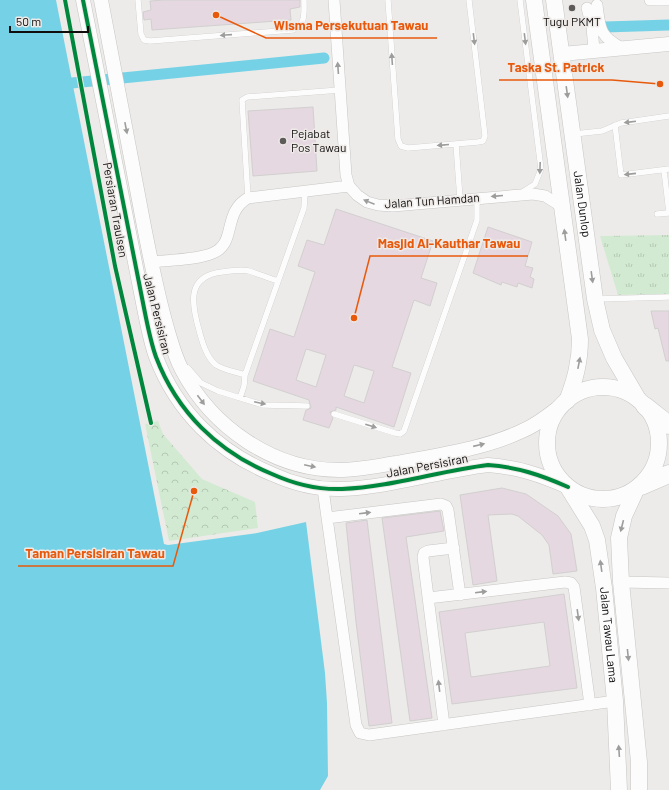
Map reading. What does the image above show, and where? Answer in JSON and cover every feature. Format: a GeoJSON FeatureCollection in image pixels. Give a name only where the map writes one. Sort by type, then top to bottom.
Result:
{"type":"FeatureCollection","features":[{"type":"Feature","properties":{"kind":"main road","name":"Jalan Dunlop"},"geometry":{"type":"LineString","coordinates":[[534,0],[580,340],[579,365],[565,402]]}},
{"type":"Feature","properties":{"kind":"main road","name":"Jalan Dunlop"},"geometry":{"type":"LineString","coordinates":[[554,0],[595,299],[602,330],[614,358],[642,402]]}},
{"type":"Feature","properties":{"kind":"main road"},"geometry":{"type":"LineString","coordinates":[[549,105],[551,75],[553,68],[562,54]]}},
{"type":"Feature","properties":{"kind":"main road"},"geometry":{"type":"LineString","coordinates":[[669,425],[642,402],[625,391],[610,387],[602,387],[580,392],[565,402],[552,420],[548,437],[549,456],[556,473],[568,487],[583,496],[601,500],[619,498],[669,474]]}},
{"type":"Feature","properties":{"kind":"main road"},"geometry":{"type":"LineString","coordinates":[[638,488],[652,472],[659,450],[659,438],[655,420],[642,402]]}},
{"type":"Feature","properties":{"kind":"main road","name":"Jalan Tawau Lama"},"geometry":{"type":"LineString","coordinates":[[568,487],[592,526],[597,540],[604,588],[615,701],[620,790]]}},
{"type":"Feature","properties":{"kind":"main road","name":"Jalan Tawau Lama"},"geometry":{"type":"LineString","coordinates":[[638,488],[624,516],[619,538],[621,582],[639,762],[639,790]]}},
{"type":"Feature","properties":{"kind":"street","name":"Jalan Persisiran"},"geometry":{"type":"LineString","coordinates":[[83,0],[145,313],[156,356],[176,396],[207,434],[222,448],[250,465],[287,481],[323,490],[374,486],[488,466],[504,466],[530,471],[568,487]]}},
{"type":"Feature","properties":{"kind":"street","name":"Jalan Persisiran"},"geometry":{"type":"LineString","coordinates":[[101,0],[151,262],[173,346],[182,369],[195,391],[207,408],[228,427],[256,448],[292,462],[324,469],[354,469],[379,466],[492,442],[523,431],[540,422],[565,402]]}},
{"type":"Feature","properties":{"kind":"street"},"geometry":{"type":"LineString","coordinates":[[151,262],[203,256],[213,253],[225,242],[235,208],[248,198],[349,186],[346,175],[334,0]]}},
{"type":"Feature","properties":{"kind":"street"},"geometry":{"type":"LineString","coordinates":[[650,0],[669,0]]}},
{"type":"Feature","properties":{"kind":"street"},"geometry":{"type":"LineString","coordinates":[[591,3],[594,50]]}},
{"type":"Feature","properties":{"kind":"street"},"geometry":{"type":"LineString","coordinates":[[591,3],[602,34],[607,39],[622,48]]}},
{"type":"Feature","properties":{"kind":"street"},"geometry":{"type":"LineString","coordinates":[[562,54],[669,44]]}},
{"type":"Feature","properties":{"kind":"street","name":"Jalan Tun Hamdan"},"geometry":{"type":"LineString","coordinates":[[349,186],[366,202],[378,205],[393,206],[518,194],[545,196],[561,206]]}},
{"type":"Feature","properties":{"kind":"street"},"geometry":{"type":"LineString","coordinates":[[323,490],[357,730],[360,733],[369,735],[615,701]]}},
{"type":"Feature","properties":{"kind":"street"},"geometry":{"type":"LineString","coordinates":[[327,518],[444,505],[448,510],[460,595]]}},
{"type":"Feature","properties":{"kind":"street"},"geometry":{"type":"LineString","coordinates":[[444,725],[423,557],[424,553],[454,548]]}},
{"type":"Feature","properties":{"kind":"street"},"geometry":{"type":"LineString","coordinates":[[428,598],[566,582],[571,583],[574,587],[590,704]]}},
{"type":"Feature","properties":{"kind":"street"},"geometry":{"type":"LineString","coordinates":[[621,582],[669,583]]}},
{"type":"Feature","properties":{"kind":"lane"},"geometry":{"type":"LineString","coordinates":[[138,0],[140,34],[144,40],[150,41],[293,30],[302,25],[304,0]]}},
{"type":"Feature","properties":{"kind":"lane"},"geometry":{"type":"LineString","coordinates":[[388,0],[398,139],[401,146],[408,148],[483,141],[485,136],[469,0]]}},
{"type":"Feature","properties":{"kind":"lane"},"geometry":{"type":"LineString","coordinates":[[518,194],[528,190],[535,184],[541,169],[520,0]]}},
{"type":"Feature","properties":{"kind":"lane"},"geometry":{"type":"LineString","coordinates":[[248,198],[242,100],[247,97],[340,90]]}},
{"type":"Feature","properties":{"kind":"lane"},"geometry":{"type":"LineString","coordinates":[[573,134],[602,131],[615,125],[669,116]]}},
{"type":"Feature","properties":{"kind":"lane"},"geometry":{"type":"LineString","coordinates":[[615,125],[621,175],[667,170],[669,213],[658,214]]}},
{"type":"Feature","properties":{"kind":"lane"},"geometry":{"type":"LineString","coordinates":[[456,144],[460,199]]}},
{"type":"Feature","properties":{"kind":"lane"},"geometry":{"type":"LineString","coordinates":[[240,398],[244,386],[245,375],[304,208],[305,191]]}},
{"type":"Feature","properties":{"kind":"lane"},"geometry":{"type":"LineString","coordinates":[[334,414],[400,434],[404,431],[477,220],[477,198]]}},
{"type":"Feature","properties":{"kind":"lane"},"geometry":{"type":"LineString","coordinates":[[245,375],[219,367],[212,361],[206,350],[198,325],[194,305],[196,286],[202,277],[209,273],[237,270],[249,271],[278,281]]}},
{"type":"Feature","properties":{"kind":"lane"},"geometry":{"type":"LineString","coordinates":[[595,299],[669,297]]}},
{"type":"Feature","properties":{"kind":"lane"},"geometry":{"type":"LineString","coordinates":[[173,346],[201,383],[210,388],[263,404],[307,406]]}},
{"type":"Feature","properties":{"kind":"green space"},"geometry":{"type":"Polygon","coordinates":[[[669,235],[669,294],[618,295],[600,236],[669,235]]]}},
{"type":"Feature","properties":{"kind":"green space"},"geometry":{"type":"Polygon","coordinates":[[[158,421],[163,434],[202,479],[255,502],[258,528],[169,541],[145,424],[158,421]]]}},
{"type":"Feature","properties":{"kind":"water"},"geometry":{"type":"Polygon","coordinates":[[[0,0],[56,0],[164,544],[168,545],[257,533],[306,522],[325,673],[327,703],[328,776],[320,790],[0,790],[0,0]]]}},
{"type":"Feature","properties":{"kind":"building"},"geometry":{"type":"Polygon","coordinates":[[[300,0],[300,7],[290,9],[291,20],[152,30],[151,19],[144,20],[143,12],[151,10],[150,1],[300,0]]]}},
{"type":"Feature","properties":{"kind":"building","name":"Pejabat Pos Tawau"},"geometry":{"type":"Polygon","coordinates":[[[313,107],[317,171],[253,176],[248,111],[313,107]]]}},
{"type":"Feature","properties":{"kind":"building"},"geometry":{"type":"Polygon","coordinates":[[[336,209],[433,241],[421,278],[437,283],[430,306],[414,300],[392,367],[411,373],[394,427],[336,407],[336,410],[330,412],[333,418],[329,428],[303,420],[306,410],[311,408],[309,400],[253,381],[270,329],[294,337],[315,272],[298,266],[307,240],[324,245],[336,209]],[[306,349],[296,380],[316,387],[326,355],[306,349]],[[354,365],[344,396],[364,403],[374,371],[354,365]]]}},
{"type":"Feature","properties":{"kind":"building"},"geometry":{"type":"Polygon","coordinates":[[[488,227],[532,242],[525,266],[533,268],[530,277],[534,279],[532,288],[518,283],[517,287],[502,282],[501,285],[473,273],[488,227]]]}},
{"type":"Feature","properties":{"kind":"building"},"geometry":{"type":"Polygon","coordinates":[[[651,311],[669,311],[669,361],[666,361],[658,328],[655,329],[651,311]]]}},
{"type":"Feature","properties":{"kind":"building"},"geometry":{"type":"Polygon","coordinates":[[[502,488],[526,494],[558,516],[571,534],[577,571],[553,574],[549,545],[542,535],[518,516],[512,514],[488,515],[497,581],[473,585],[460,495],[502,488]]]}},
{"type":"Feature","properties":{"kind":"building"},"geometry":{"type":"Polygon","coordinates":[[[440,511],[444,531],[406,537],[432,718],[410,721],[382,518],[440,511]]]}},
{"type":"Feature","properties":{"kind":"building"},"geometry":{"type":"Polygon","coordinates":[[[367,520],[392,723],[369,726],[356,622],[346,523],[367,520]]]}},
{"type":"Feature","properties":{"kind":"building"},"geometry":{"type":"Polygon","coordinates":[[[564,594],[577,688],[452,704],[439,612],[564,594]],[[544,622],[465,633],[471,677],[550,666],[544,622]]]}},
{"type":"Feature","properties":{"kind":"waterway"},"geometry":{"type":"LineString","coordinates":[[605,27],[669,25]]}},
{"type":"Feature","properties":{"kind":"waterway"},"geometry":{"type":"LineString","coordinates":[[72,83],[324,58]]}},
{"type":"Feature","properties":{"kind":"cycle path","name":"Persiaran Traulsen"},"geometry":{"type":"LineString","coordinates":[[65,0],[115,266],[151,423]]}},
{"type":"Feature","properties":{"kind":"cycle path","name":"Persiaran Traulsen"},"geometry":{"type":"LineString","coordinates":[[83,0],[146,319],[156,357],[175,395],[202,428],[217,442],[252,465],[289,481],[306,486],[333,489],[360,488],[488,465],[529,472],[568,487]]}},
{"type":"Feature","properties":{"kind":"place","name":"Tugu PKMT"},"geometry":{"type":"Point","coordinates":[572,8]}},
{"type":"Feature","properties":{"kind":"place","name":"Wisma Persekutuan Tawau"},"geometry":{"type":"Point","coordinates":[216,15]}},
{"type":"Feature","properties":{"kind":"place","name":"Taska St. Patrick"},"geometry":{"type":"Point","coordinates":[660,84]}},
{"type":"Feature","properties":{"kind":"place","name":"Pejabat Pos Tawau"},"geometry":{"type":"Point","coordinates":[283,141]}},
{"type":"Feature","properties":{"kind":"place","name":"Masjid Al-Kauthar Tawau"},"geometry":{"type":"Point","coordinates":[354,318]}},
{"type":"Feature","properties":{"kind":"place","name":"Taman Persisiran Tawau"},"geometry":{"type":"Point","coordinates":[194,491]}}]}
